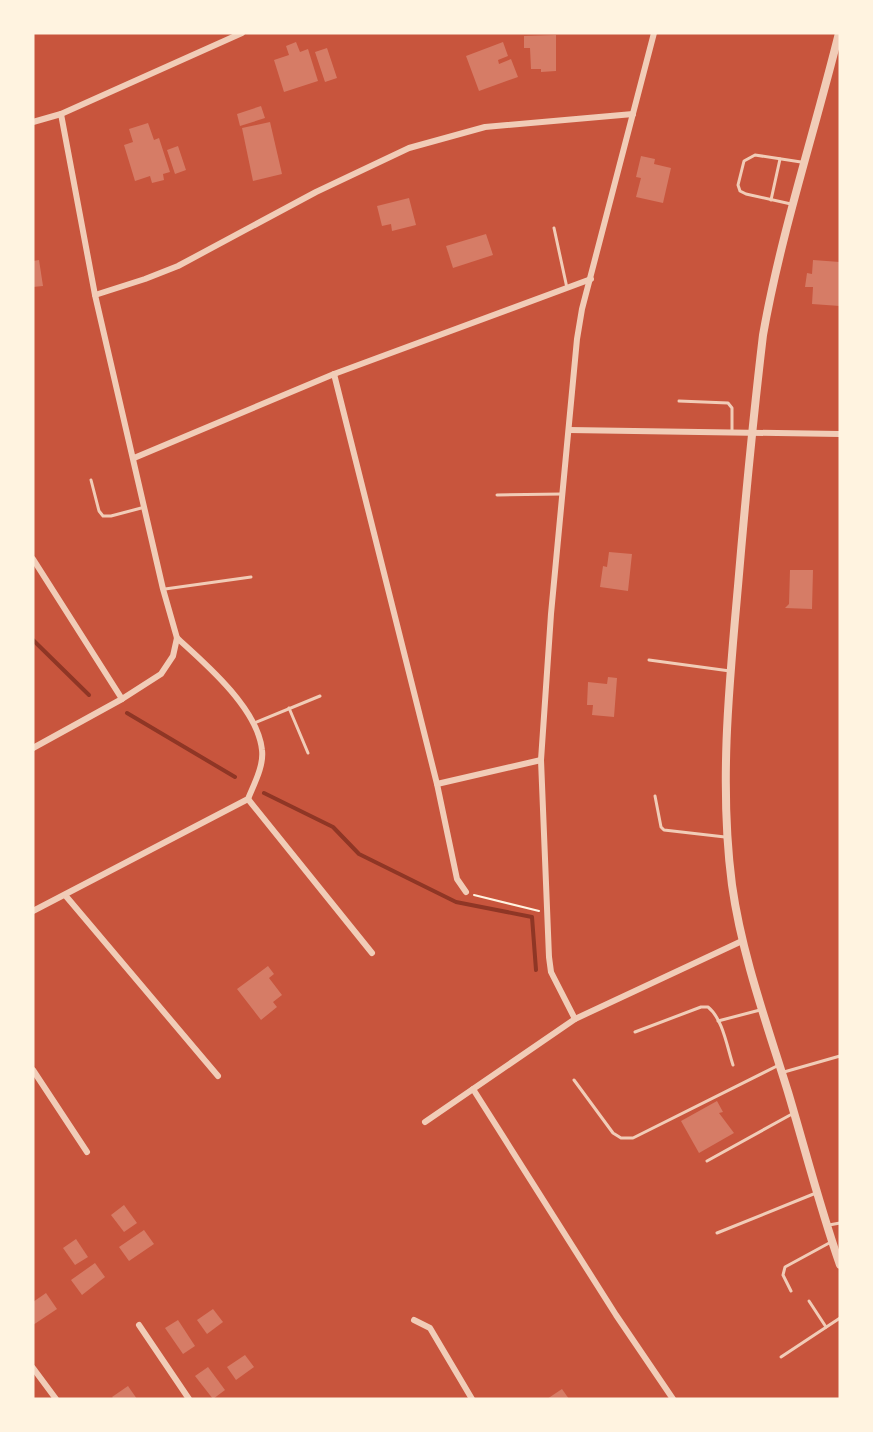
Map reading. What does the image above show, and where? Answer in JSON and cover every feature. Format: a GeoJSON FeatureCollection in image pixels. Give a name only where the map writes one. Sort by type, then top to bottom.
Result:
{"type":"FeatureCollection","features":[{"type":"Feature","properties":{"kind":"street"},"geometry":{"type":"LineString","coordinates":[[33,122],[61,114],[242,33]]}},
{"type":"Feature","properties":{"kind":"street"},"geometry":{"type":"LineString","coordinates":[[575,1020],[551,972],[549,957],[541,760],[551,614],[577,339],[582,309],[654,33]]}},
{"type":"Feature","properties":{"kind":"street"},"geometry":{"type":"LineString","coordinates":[[839,33],[838,46],[803,162],[769,300],[757,388],[730,671],[726,744],[728,838],[732,883],[742,941],[840,1265]]}},
{"type":"Feature","properties":{"kind":"street"},"geometry":{"type":"LineString","coordinates":[[33,748],[122,699],[161,674],[173,656],[177,638],[163,589],[95,295],[61,114]]}},
{"type":"Feature","properties":{"kind":"street"},"geometry":{"type":"LineString","coordinates":[[95,295],[178,266],[324,187],[409,148],[485,127],[633,114]]}},
{"type":"Feature","properties":{"kind":"street"},"geometry":{"type":"LineString","coordinates":[[134,458],[334,374],[591,279]]}},
{"type":"Feature","properties":{"kind":"street"},"geometry":{"type":"LineString","coordinates":[[334,374],[437,784],[457,879],[466,892]]}},
{"type":"Feature","properties":{"kind":"street"},"geometry":{"type":"LineString","coordinates":[[569,430],[840,434]]}},
{"type":"Feature","properties":{"kind":"street"},"geometry":{"type":"LineString","coordinates":[[33,559],[122,699]]}},
{"type":"Feature","properties":{"kind":"street"},"geometry":{"type":"LineString","coordinates":[[33,911],[248,799],[259,769],[262,751],[256,729],[229,687],[177,638]]}},
{"type":"Feature","properties":{"kind":"street"},"geometry":{"type":"LineString","coordinates":[[437,784],[541,760]]}},
{"type":"Feature","properties":{"kind":"street"},"geometry":{"type":"LineString","coordinates":[[248,799],[372,953]]}},
{"type":"Feature","properties":{"kind":"street"},"geometry":{"type":"LineString","coordinates":[[65,895],[218,1076]]}},
{"type":"Feature","properties":{"kind":"street"},"geometry":{"type":"LineString","coordinates":[[425,1122],[575,1020],[742,941]]}},
{"type":"Feature","properties":{"kind":"street"},"geometry":{"type":"LineString","coordinates":[[33,1070],[87,1152]]}},
{"type":"Feature","properties":{"kind":"street"},"geometry":{"type":"LineString","coordinates":[[473,1089],[610,1305],[673,1399]]}},
{"type":"Feature","properties":{"kind":"street"},"geometry":{"type":"LineString","coordinates":[[414,1320],[430,1328],[472,1399]]}},
{"type":"Feature","properties":{"kind":"street"},"geometry":{"type":"LineString","coordinates":[[139,1325],[189,1399]]}},
{"type":"Feature","properties":{"kind":"street"},"geometry":{"type":"LineString","coordinates":[[33,1368],[55,1399]]}},
{"type":"Feature","properties":{"kind":"lane"},"geometry":{"type":"LineString","coordinates":[[792,204],[740,191],[738,185],[744,161],[755,155],[803,162]]}},
{"type":"Feature","properties":{"kind":"lane"},"geometry":{"type":"LineString","coordinates":[[771,200],[780,159]]}},
{"type":"Feature","properties":{"kind":"lane"},"geometry":{"type":"LineString","coordinates":[[555,228],[567,288]]}},
{"type":"Feature","properties":{"kind":"lane"},"geometry":{"type":"LineString","coordinates":[[680,401],[728,403],[732,408],[732,432]]}},
{"type":"Feature","properties":{"kind":"lane"},"geometry":{"type":"LineString","coordinates":[[91,480],[99,511],[103,516],[145,507]]}},
{"type":"Feature","properties":{"kind":"lane"},"geometry":{"type":"LineString","coordinates":[[497,495],[563,494]]}},
{"type":"Feature","properties":{"kind":"lane"},"geometry":{"type":"LineString","coordinates":[[163,589],[251,577]]}},
{"type":"Feature","properties":{"kind":"lane"},"geometry":{"type":"LineString","coordinates":[[649,660],[730,671]]}},
{"type":"Feature","properties":{"kind":"lane"},"geometry":{"type":"LineString","coordinates":[[253,724],[320,696]]}},
{"type":"Feature","properties":{"kind":"lane"},"geometry":{"type":"LineString","coordinates":[[289,708],[308,753]]}},
{"type":"Feature","properties":{"kind":"lane"},"geometry":{"type":"LineString","coordinates":[[655,796],[661,827],[664,830],[728,838]]}},
{"type":"Feature","properties":{"kind":"lane"},"geometry":{"type":"LineString","coordinates":[[635,1032],[701,1007],[708,1007],[718,1021],[732,1065]]}},
{"type":"Feature","properties":{"kind":"lane"},"geometry":{"type":"LineString","coordinates":[[718,1021],[762,1009]]}},
{"type":"Feature","properties":{"kind":"lane"},"geometry":{"type":"LineString","coordinates":[[574,1080],[613,1133],[621,1138],[633,1138],[781,1069],[840,1056]]}},
{"type":"Feature","properties":{"kind":"lane"},"geometry":{"type":"LineString","coordinates":[[707,1161],[794,1112]]}},
{"type":"Feature","properties":{"kind":"lane"},"geometry":{"type":"LineString","coordinates":[[717,1233],[817,1193]]}},
{"type":"Feature","properties":{"kind":"lane"},"geometry":{"type":"LineString","coordinates":[[827,1226],[840,1223]]}},
{"type":"Feature","properties":{"kind":"lane"},"geometry":{"type":"LineString","coordinates":[[791,1291],[783,1275],[785,1267],[832,1242]]}},
{"type":"Feature","properties":{"kind":"lane"},"geometry":{"type":"LineString","coordinates":[[809,1301],[826,1327]]}},
{"type":"Feature","properties":{"kind":"lane"},"geometry":{"type":"LineString","coordinates":[[781,1357],[840,1318]]}},
{"type":"Feature","properties":{"kind":"path"},"geometry":{"type":"LineString","coordinates":[[466,892],[547,914]]}},
{"type":"Feature","properties":{"kind":"building"},"geometry":{"type":"Polygon","coordinates":[[[556,35],[556,71],[541,72],[541,69],[531,69],[530,48],[524,48],[524,36],[556,35]]]}},
{"type":"Feature","properties":{"kind":"building"},"geometry":{"type":"Polygon","coordinates":[[[296,42],[300,52],[308,49],[318,81],[284,92],[274,60],[289,55],[286,46],[296,42]]]}},
{"type":"Feature","properties":{"kind":"building"},"geometry":{"type":"Polygon","coordinates":[[[503,42],[508,56],[498,60],[499,64],[511,59],[518,77],[479,91],[466,56],[503,42]]]}},
{"type":"Feature","properties":{"kind":"building"},"geometry":{"type":"Polygon","coordinates":[[[327,48],[337,78],[325,82],[315,52],[327,48]]]}},
{"type":"Feature","properties":{"kind":"building"},"geometry":{"type":"Polygon","coordinates":[[[261,106],[265,118],[240,126],[237,114],[261,106]]]}},
{"type":"Feature","properties":{"kind":"building"},"geometry":{"type":"Polygon","coordinates":[[[270,122],[282,174],[253,181],[242,128],[270,122]]]}},
{"type":"Feature","properties":{"kind":"building"},"geometry":{"type":"Polygon","coordinates":[[[148,123],[154,140],[159,138],[170,172],[163,174],[164,180],[152,183],[150,176],[135,181],[124,145],[133,142],[129,129],[148,123]]]}},
{"type":"Feature","properties":{"kind":"building"},"geometry":{"type":"Polygon","coordinates":[[[178,146],[186,170],[175,174],[167,150],[178,146]]]}},
{"type":"Feature","properties":{"kind":"building"},"geometry":{"type":"Polygon","coordinates":[[[641,156],[655,159],[654,164],[671,168],[663,203],[636,197],[641,178],[636,177],[641,156]]]}},
{"type":"Feature","properties":{"kind":"building"},"geometry":{"type":"Polygon","coordinates":[[[409,198],[416,225],[392,231],[391,224],[382,226],[377,206],[409,198]]]}},
{"type":"Feature","properties":{"kind":"building"},"geometry":{"type":"Polygon","coordinates":[[[486,234],[493,255],[453,268],[446,246],[486,234]]]}},
{"type":"Feature","properties":{"kind":"building"},"geometry":{"type":"Polygon","coordinates":[[[39,260],[43,286],[33,287],[33,261],[39,260]]]}},
{"type":"Feature","properties":{"kind":"building"},"geometry":{"type":"Polygon","coordinates":[[[813,260],[840,262],[840,306],[812,304],[813,287],[805,287],[807,273],[812,274],[813,260]]]}},
{"type":"Feature","properties":{"kind":"building"},"geometry":{"type":"Polygon","coordinates":[[[609,552],[632,554],[628,591],[600,587],[603,566],[607,567],[609,552]]]}},
{"type":"Feature","properties":{"kind":"building"},"geometry":{"type":"Polygon","coordinates":[[[790,570],[813,570],[812,609],[785,608],[789,604],[790,570]]]}},
{"type":"Feature","properties":{"kind":"building"},"geometry":{"type":"Polygon","coordinates":[[[608,677],[617,678],[614,717],[592,715],[593,705],[587,705],[588,682],[607,684],[608,677]]]}},
{"type":"Feature","properties":{"kind":"building"},"geometry":{"type":"Polygon","coordinates":[[[268,966],[274,974],[269,978],[282,995],[273,1002],[277,1007],[261,1020],[237,989],[268,966]]]}},
{"type":"Feature","properties":{"kind":"building"},"geometry":{"type":"Polygon","coordinates":[[[717,1101],[723,1112],[719,1113],[734,1133],[699,1153],[681,1121],[717,1101]]]}},
{"type":"Feature","properties":{"kind":"building"},"geometry":{"type":"Polygon","coordinates":[[[124,1205],[137,1223],[124,1232],[111,1215],[124,1205]]]}},
{"type":"Feature","properties":{"kind":"building"},"geometry":{"type":"Polygon","coordinates":[[[144,1230],[154,1244],[129,1261],[119,1247],[144,1230]]]}},
{"type":"Feature","properties":{"kind":"building"},"geometry":{"type":"Polygon","coordinates":[[[76,1239],[88,1257],[75,1265],[63,1248],[76,1239]]]}},
{"type":"Feature","properties":{"kind":"building"},"geometry":{"type":"Polygon","coordinates":[[[95,1263],[105,1277],[82,1295],[71,1280],[95,1263]]]}},
{"type":"Feature","properties":{"kind":"building"},"geometry":{"type":"Polygon","coordinates":[[[46,1293],[57,1309],[33,1325],[33,1302],[46,1293]]]}},
{"type":"Feature","properties":{"kind":"building"},"geometry":{"type":"Polygon","coordinates":[[[213,1309],[223,1322],[207,1334],[197,1320],[213,1309]]]}},
{"type":"Feature","properties":{"kind":"building"},"geometry":{"type":"Polygon","coordinates":[[[178,1320],[195,1346],[183,1354],[165,1328],[178,1320]]]}},
{"type":"Feature","properties":{"kind":"building"},"geometry":{"type":"Polygon","coordinates":[[[245,1355],[254,1367],[236,1380],[227,1367],[245,1355]]]}},
{"type":"Feature","properties":{"kind":"building"},"geometry":{"type":"Polygon","coordinates":[[[208,1367],[225,1390],[213,1399],[195,1376],[208,1367]]]}},
{"type":"Feature","properties":{"kind":"building"},"geometry":{"type":"Polygon","coordinates":[[[128,1386],[137,1399],[114,1399],[112,1397],[128,1386]]]}},
{"type":"Feature","properties":{"kind":"building"},"geometry":{"type":"Polygon","coordinates":[[[562,1389],[569,1399],[547,1399],[562,1389]]]}},
{"type":"Feature","properties":{"kind":"waterway"},"geometry":{"type":"LineString","coordinates":[[33,640],[89,695]]}},
{"type":"Feature","properties":{"kind":"waterway"},"geometry":{"type":"LineString","coordinates":[[127,713],[235,777]]}},
{"type":"Feature","properties":{"kind":"waterway"},"geometry":{"type":"LineString","coordinates":[[264,793],[333,827],[359,854],[456,902],[532,917],[536,970]]}}]}
